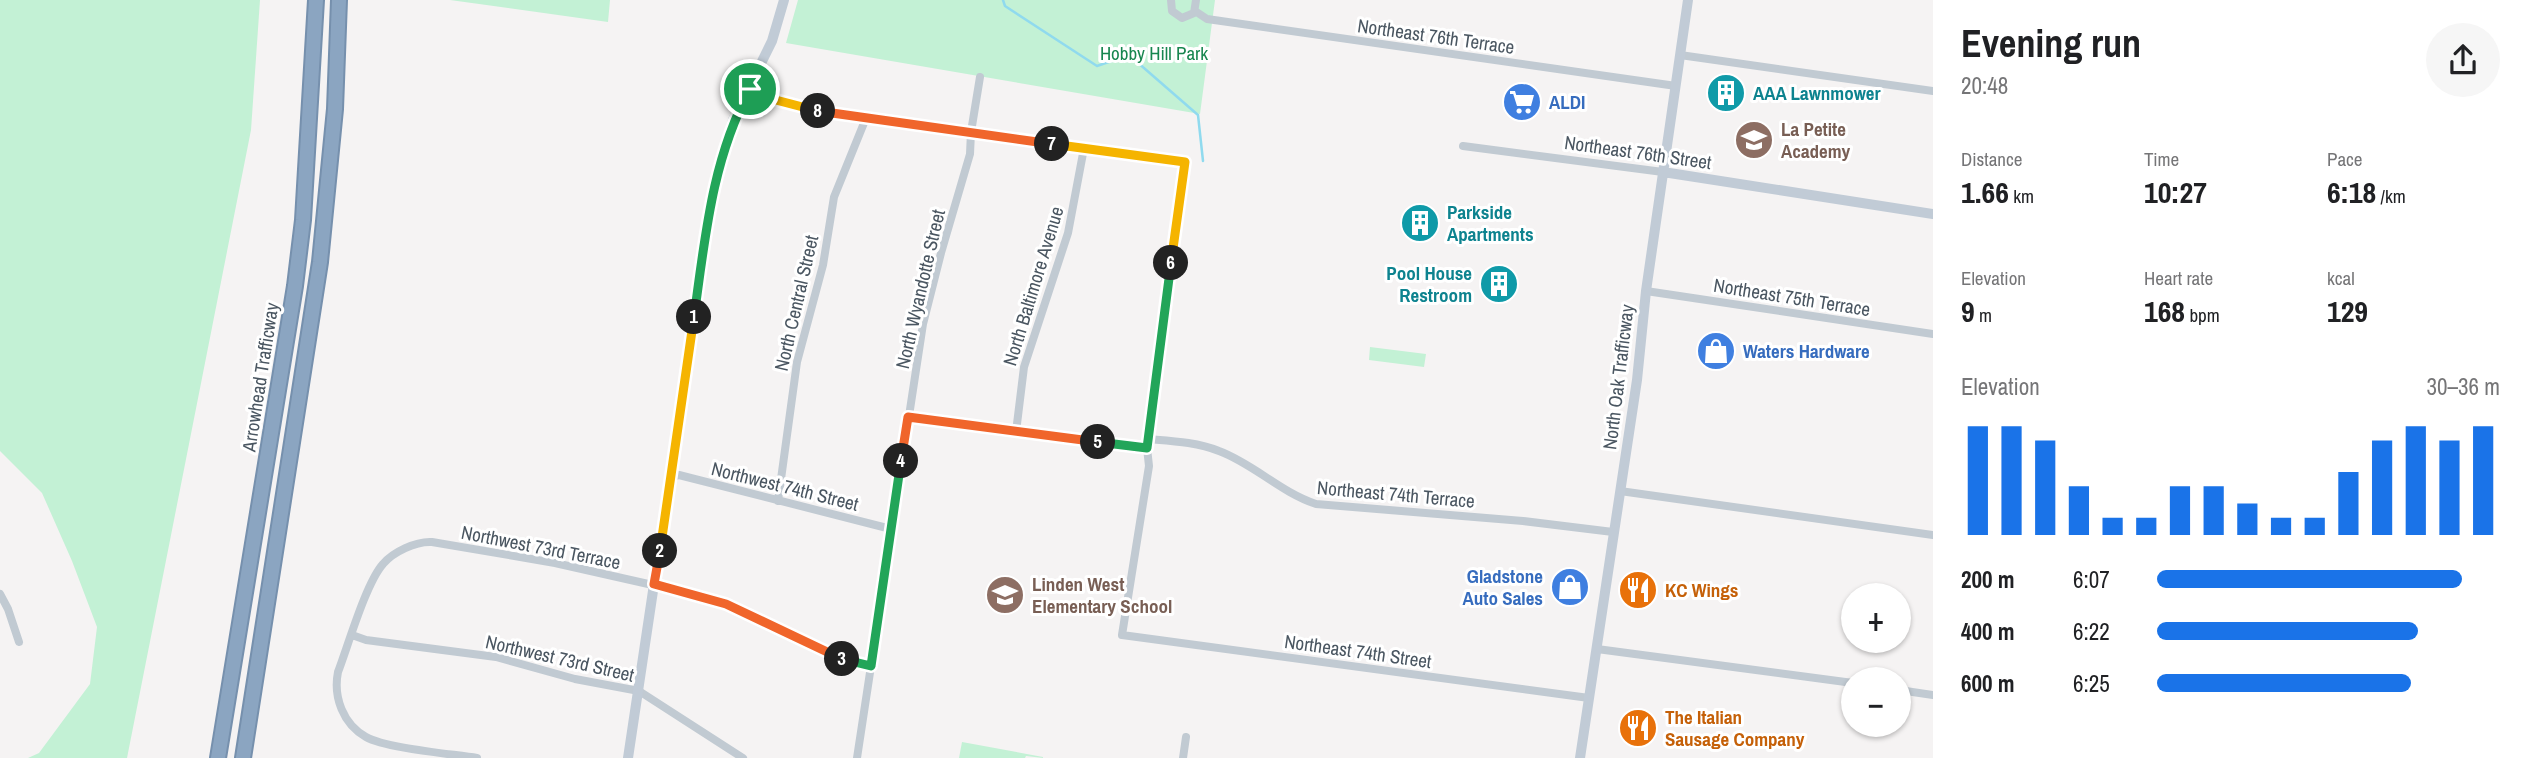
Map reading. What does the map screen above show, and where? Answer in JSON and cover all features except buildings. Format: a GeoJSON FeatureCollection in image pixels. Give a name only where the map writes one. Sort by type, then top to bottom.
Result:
{"type":"FeatureCollection","features":[{"type":"Feature","properties":{"kind":"highway","name":"Arrowhead Trafficway"},"geometry":{"type":"LineString","coordinates":[[218,758],[295,286],[303,220],[316,0]]}},
{"type":"Feature","properties":{"kind":"highway"},"geometry":{"type":"LineString","coordinates":[[243,758],[320,262],[335,109],[339,0]]}},
{"type":"Feature","properties":{"kind":"street"},"geometry":{"type":"LineString","coordinates":[[628,758],[713,190],[733,120],[772,41],[784,0]]}},
{"type":"Feature","properties":{"kind":"street","name":"Northeast 76th Terrace"},"geometry":{"type":"LineString","coordinates":[[1171,0],[1172,11],[1178,17],[1187,17],[1195,11],[1207,19],[1676,86]]}},
{"type":"Feature","properties":{"kind":"street"},"geometry":{"type":"LineString","coordinates":[[1195,11],[1196,0]]}},
{"type":"Feature","properties":{"kind":"street","name":"North Oak Trafficway"},"geometry":{"type":"LineString","coordinates":[[1580,758],[1639,360],[1646,291],[1688,0]]}},
{"type":"Feature","properties":{"kind":"street"},"geometry":{"type":"LineString","coordinates":[[1680,55],[1933,91]]}},
{"type":"Feature","properties":{"kind":"street","name":"North Wyandotte Street"},"geometry":{"type":"LineString","coordinates":[[858,758],[923,324],[970,154],[980,77]]}},
{"type":"Feature","properties":{"kind":"street"},"geometry":{"type":"LineString","coordinates":[[750,89],[772,99],[804,108],[1185,162],[1148,443]]}},
{"type":"Feature","properties":{"kind":"street","name":"North Central Street"},"geometry":{"type":"LineString","coordinates":[[778,501],[797,362],[823,265],[834,197],[866,118]]}},
{"type":"Feature","properties":{"kind":"street","name":"Northeast 76th Street"},"geometry":{"type":"LineString","coordinates":[[1463,146],[1663,172],[1933,214]]}},
{"type":"Feature","properties":{"kind":"street","name":"North Baltimore Avenue"},"geometry":{"type":"LineString","coordinates":[[1016,432],[1024,367],[1068,233],[1084,148]]}},
{"type":"Feature","properties":{"kind":"street","name":"Northeast 75th Terrace"},"geometry":{"type":"LineString","coordinates":[[1646,291],[1933,334]]}},
{"type":"Feature","properties":{"kind":"street","name":"Northeast 74th Terrace"},"geometry":{"type":"LineString","coordinates":[[908,417],[1016,432],[1148,443],[1198,444],[1220,451],[1285,491],[1316,504],[1523,521],[1613,532]]}},
{"type":"Feature","properties":{"kind":"street","name":"Northeast 74th Street"},"geometry":{"type":"LineString","coordinates":[[1148,443],[1149,466],[1122,635],[1589,698]]}},
{"type":"Feature","properties":{"kind":"street","name":"Northwest 74th Street"},"geometry":{"type":"LineString","coordinates":[[671,477],[679,475],[891,529]]}},
{"type":"Feature","properties":{"kind":"street"},"geometry":{"type":"LineString","coordinates":[[1620,491],[1933,535]]}},
{"type":"Feature","properties":{"kind":"street","name":"Northwest 73rd Terrace"},"geometry":{"type":"LineString","coordinates":[[352,635],[384,562],[416,543],[432,542],[654,584],[726,604],[845,660],[871,666]]}},
{"type":"Feature","properties":{"kind":"street"},"geometry":{"type":"LineString","coordinates":[[0,594],[19,642]]}},
{"type":"Feature","properties":{"kind":"street"},"geometry":{"type":"LineString","coordinates":[[352,635],[338,672],[337,687],[340,707],[349,723],[375,741],[477,758]]}},
{"type":"Feature","properties":{"kind":"street","name":"Northwest 73rd Street"},"geometry":{"type":"LineString","coordinates":[[352,635],[366,640],[496,657],[575,679],[639,691],[743,758]]}},
{"type":"Feature","properties":{"kind":"street"},"geometry":{"type":"LineString","coordinates":[[1597,649],[1841,682]]}},
{"type":"Feature","properties":{"kind":"street"},"geometry":{"type":"LineString","coordinates":[[1911,692],[1933,695]]}},
{"type":"Feature","properties":{"kind":"street"},"geometry":{"type":"LineString","coordinates":[[1183,758],[1186,737]]}},
{"type":"Feature","properties":{"kind":"green space"},"geometry":{"type":"Polygon","coordinates":[[[0,0],[260,0],[251,130],[127,758],[28,758],[39,753],[90,684],[97,627],[42,493],[0,451],[0,0]]]}},
{"type":"Feature","properties":{"kind":"green space"},"geometry":{"type":"Polygon","coordinates":[[[450,0],[610,0],[608,22],[450,0]]]}},
{"type":"Feature","properties":{"kind":"green space","name":"Hobby Hill Park"},"geometry":{"type":"Polygon","coordinates":[[[798,0],[1215,0],[1200,114],[786,43],[798,0]]]}},
{"type":"Feature","properties":{"kind":"green space"},"geometry":{"type":"Polygon","coordinates":[[[1370,347],[1426,354],[1424,367],[1369,360],[1370,347]]]}},
{"type":"Feature","properties":{"kind":"green space"},"geometry":{"type":"Polygon","coordinates":[[[962,742],[1043,757],[1043,758],[959,758],[962,742]]]}},
{"type":"Feature","properties":{"kind":"waterway"},"geometry":{"type":"LineString","coordinates":[[1003,0],[1005,6],[1097,66],[1129,55],[1198,115],[1203,161]]}},
{"type":"Feature","properties":{"kind":"place","name":"AAA Lawnmower"},"geometry":{"type":"Point","coordinates":[1726,93]}},
{"type":"Feature","properties":{"kind":"place","name":"ALDI"},"geometry":{"type":"Point","coordinates":[1522,102]}},
{"type":"Feature","properties":{"kind":"place","name":"La Petite Academy"},"geometry":{"type":"Point","coordinates":[1754,140]}},
{"type":"Feature","properties":{"kind":"place","name":"Parkside Apartments"},"geometry":{"type":"Point","coordinates":[1420,223]}},
{"type":"Feature","properties":{"kind":"place","name":"Pool House Restroom"},"geometry":{"type":"Point","coordinates":[1499,284]}},
{"type":"Feature","properties":{"kind":"place","name":"Waters Hardware"},"geometry":{"type":"Point","coordinates":[1716,351]}},
{"type":"Feature","properties":{"kind":"place","name":"Gladstone Auto Sales"},"geometry":{"type":"Point","coordinates":[1570,587]}},
{"type":"Feature","properties":{"kind":"place","name":"KC Wings"},"geometry":{"type":"Point","coordinates":[1638,590]}},
{"type":"Feature","properties":{"kind":"place","name":"Linden West Elementary School"},"geometry":{"type":"Point","coordinates":[1005,595]}},
{"type":"Feature","properties":{"kind":"place","name":"The Italian Sausage Company"},"geometry":{"type":"Point","coordinates":[1638,728]}},
{"type":"Feature","properties":{"kind":"route"},"geometry":{"type":"LineString","coordinates":[[750,89],[772,99],[824,112],[1185,162],[1147,448],[908,417],[871,666],[845,660],[726,604],[654,584],[713,190],[733,120],[750,89]]}}]}
